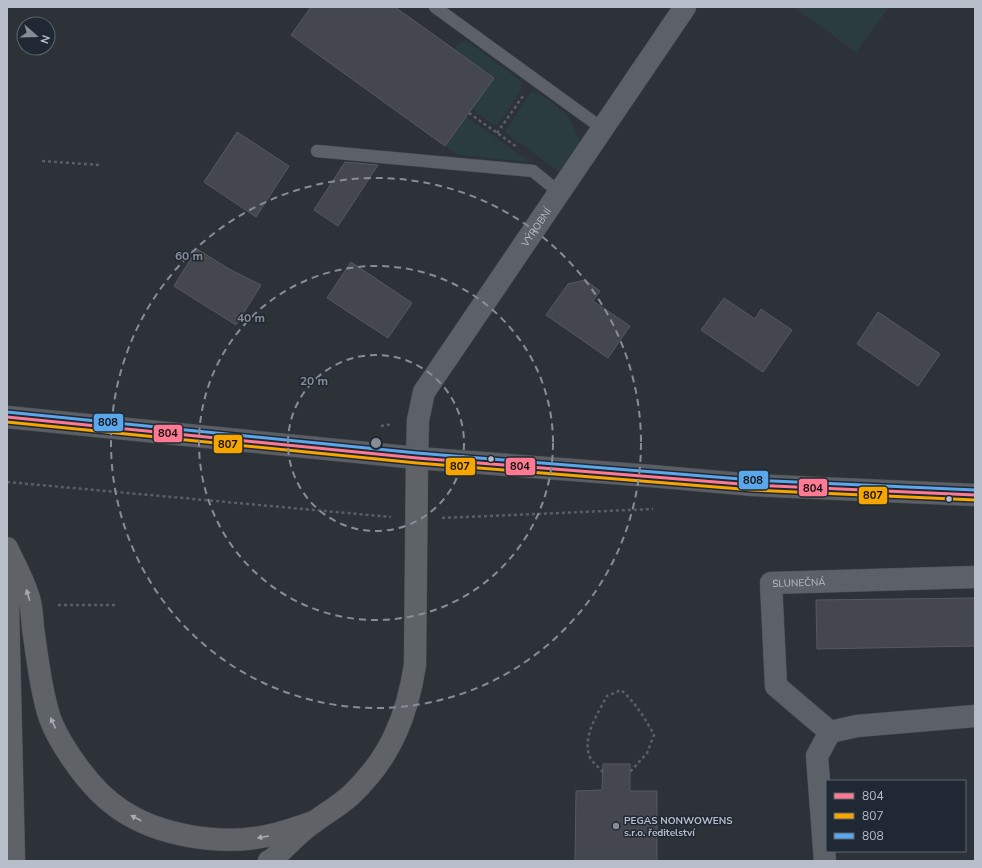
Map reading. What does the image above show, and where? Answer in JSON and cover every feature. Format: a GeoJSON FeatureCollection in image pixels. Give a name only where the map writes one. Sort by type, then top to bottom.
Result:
{"type":"FeatureCollection","features":[{"type":"Feature","properties":{"kind":"main road"},"geometry":{"type":"LineString","coordinates":[[7,417],[417,458],[658,476],[753,485],[975,495]]}},
{"type":"Feature","properties":{"kind":"main road"},"geometry":{"type":"LineString","coordinates":[[269,861],[313,822],[350,796],[366,780],[380,762],[404,716],[411,690],[415,665],[417,458]]}},
{"type":"Feature","properties":{"kind":"main road"},"geometry":{"type":"LineString","coordinates":[[7,548],[29,596],[48,713],[64,747],[83,775],[100,794],[121,810],[148,824],[176,834],[204,839],[232,840],[259,838],[287,832],[313,822]]}},
{"type":"Feature","properties":{"kind":"main road"},"geometry":{"type":"LineString","coordinates":[[7,563],[14,861]]}},
{"type":"Feature","properties":{"kind":"street","name":"VÝROBNÍ"},"geometry":{"type":"LineString","coordinates":[[417,458],[418,420],[424,392],[686,7]]}},
{"type":"Feature","properties":{"kind":"street","name":"SLUNEČNÁ"},"geometry":{"type":"LineString","coordinates":[[830,732],[776,686],[771,583],[975,578]]}},
{"type":"Feature","properties":{"kind":"street"},"geometry":{"type":"LineString","coordinates":[[825,861],[818,756],[830,732],[857,726],[975,716]]}},
{"type":"Feature","properties":{"kind":"lane"},"geometry":{"type":"LineString","coordinates":[[435,7],[603,129]]}},
{"type":"Feature","properties":{"kind":"lane"},"geometry":{"type":"LineString","coordinates":[[317,151],[533,171],[560,193]]}},
{"type":"Feature","properties":{"kind":"path"},"geometry":{"type":"LineString","coordinates":[[498,133],[534,79]]}},
{"type":"Feature","properties":{"kind":"path"},"geometry":{"type":"LineString","coordinates":[[42,161],[100,165]]}},
{"type":"Feature","properties":{"kind":"path"},"geometry":{"type":"LineString","coordinates":[[7,482],[386,517],[459,519],[557,512],[653,508]]}},
{"type":"Feature","properties":{"kind":"path"},"geometry":{"type":"LineString","coordinates":[[56,605],[117,605]]}},
{"type":"Feature","properties":{"kind":"path"},"geometry":{"type":"LineString","coordinates":[[602,772],[590,756],[587,741],[594,722],[607,696],[621,690],[632,700],[646,720],[654,735],[647,753],[630,772]]}},
{"type":"Feature","properties":{"kind":"shaded area"},"geometry":{"type":"Polygon","coordinates":[[[794,7],[889,7],[856,52],[794,7]]]}},
{"type":"Feature","properties":{"kind":"shaded area"},"geometry":{"type":"Polygon","coordinates":[[[464,41],[470,43],[522,82],[521,90],[499,123],[493,125],[472,109],[494,77],[454,49],[464,41]]]}},
{"type":"Feature","properties":{"kind":"shaded area"},"geometry":{"type":"Polygon","coordinates":[[[531,92],[535,92],[544,97],[562,111],[570,120],[577,135],[579,143],[559,171],[506,133],[506,130],[531,92]]]}},
{"type":"Feature","properties":{"kind":"shaded area"},"geometry":{"type":"Polygon","coordinates":[[[466,117],[530,162],[459,155],[445,146],[466,117]]]}},
{"type":"Feature","properties":{"kind":"building"},"geometry":{"type":"Polygon","coordinates":[[[311,7],[395,7],[494,78],[445,146],[291,35],[311,7]]]}},
{"type":"Feature","properties":{"kind":"building"},"geometry":{"type":"Polygon","coordinates":[[[237,132],[289,166],[256,217],[204,182],[237,132]]]}},
{"type":"Feature","properties":{"kind":"building"},"geometry":{"type":"Polygon","coordinates":[[[345,162],[378,165],[338,226],[314,210],[345,162]]]}},
{"type":"Feature","properties":{"kind":"building"},"geometry":{"type":"Polygon","coordinates":[[[197,249],[229,269],[261,285],[236,325],[174,286],[197,249]]]}},
{"type":"Feature","properties":{"kind":"building"},"geometry":{"type":"Polygon","coordinates":[[[351,262],[412,303],[388,338],[327,298],[351,262]]]}},
{"type":"Feature","properties":{"kind":"building"},"geometry":{"type":"Polygon","coordinates":[[[585,280],[600,291],[593,301],[630,326],[608,358],[546,315],[568,284],[585,280]]]}},
{"type":"Feature","properties":{"kind":"building"},"geometry":{"type":"Polygon","coordinates":[[[724,298],[755,319],[761,309],[792,330],[763,372],[701,330],[724,298]]]}},
{"type":"Feature","properties":{"kind":"building"},"geometry":{"type":"Polygon","coordinates":[[[878,312],[940,354],[918,386],[857,344],[878,312]]]}},
{"type":"Feature","properties":{"kind":"building"},"geometry":{"type":"Polygon","coordinates":[[[975,598],[975,646],[817,649],[816,600],[975,598]]]}},
{"type":"Feature","properties":{"kind":"building","name":"PEGAS NONWOWENS s.r.o. ředitelství"},"geometry":{"type":"Polygon","coordinates":[[[603,764],[630,764],[630,791],[657,791],[657,861],[575,861],[576,791],[602,790],[603,764]]]}},
{"type":"Feature","properties":{"kind":"transit line","name":"808"},"geometry":{"type":"LineString","coordinates":[[7,412],[417,453],[753,480],[975,490]]}},
{"type":"Feature","properties":{"kind":"transit line","name":"804"},"geometry":{"type":"LineString","coordinates":[[7,417],[417,458],[753,485],[975,495]]}},
{"type":"Feature","properties":{"kind":"transit line","name":"807"},"geometry":{"type":"LineString","coordinates":[[7,422],[417,463],[753,490],[975,500]]}},
{"type":"Feature","properties":{"kind":"place","name":"PEGAS NONWOWENS s.r.o. ředitelství"},"geometry":{"type":"Point","coordinates":[616,826]}}]}
